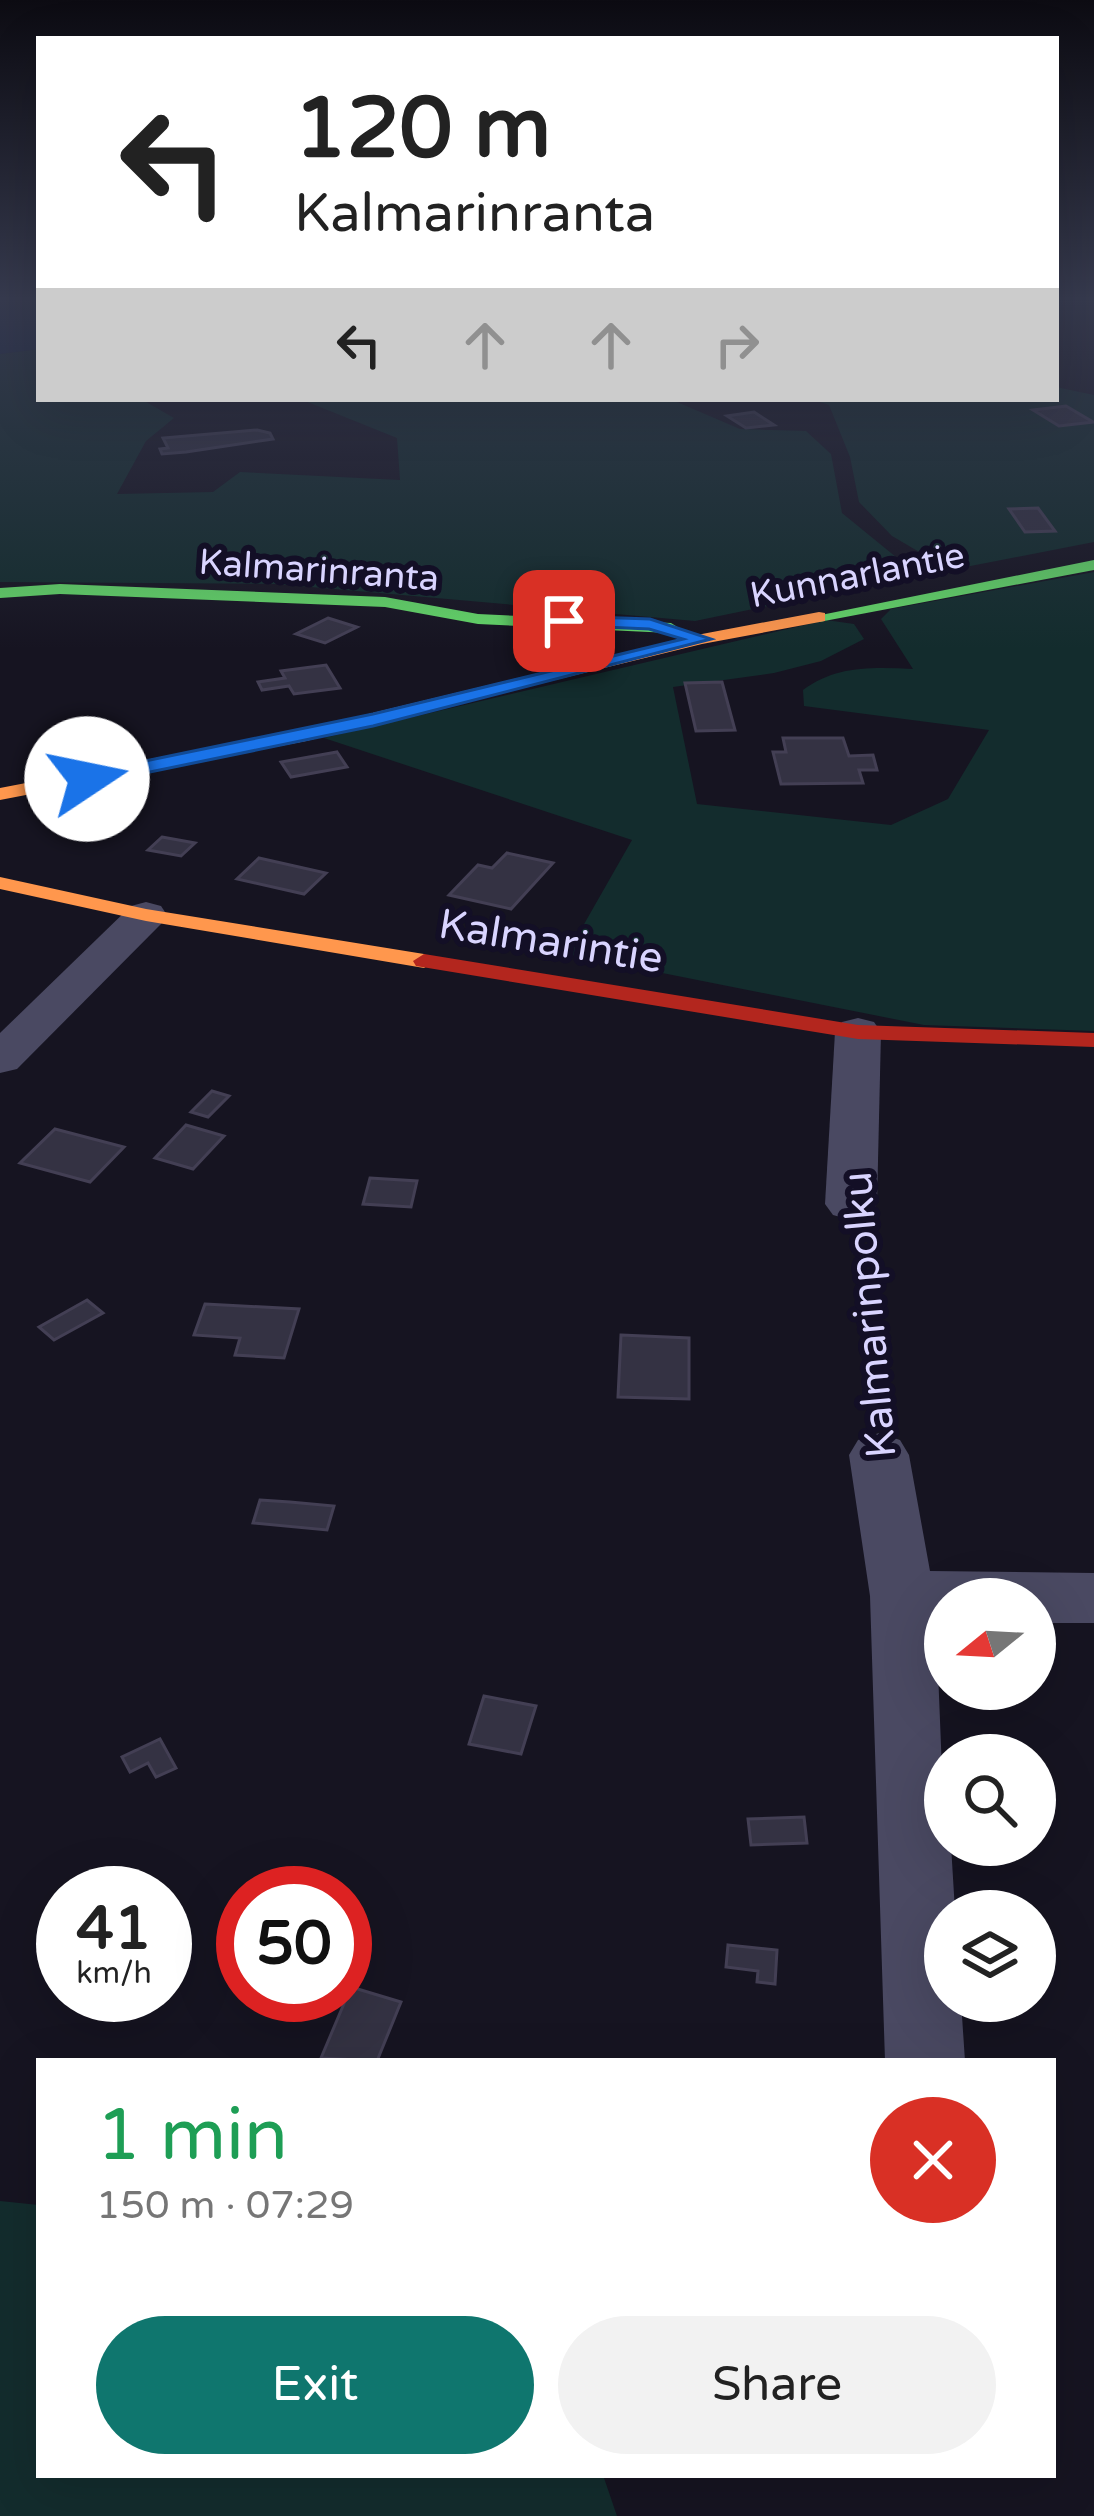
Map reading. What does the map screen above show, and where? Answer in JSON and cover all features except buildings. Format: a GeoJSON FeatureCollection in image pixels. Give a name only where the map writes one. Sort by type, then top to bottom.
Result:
{"type":"FeatureCollection","features":[{"type":"Feature","properties":{"kind":"street","name":"Kunnarlantie"},"geometry":{"type":"LineString","coordinates":[[0,794],[306,735],[702,639],[1094,565]]}},
{"type":"Feature","properties":{"kind":"street","name":"Kalmarinranta"},"geometry":{"type":"LineString","coordinates":[[0,592],[60,589],[385,602],[478,619],[650,624],[702,639]]}},
{"type":"Feature","properties":{"kind":"street","name":"Kalmarintie"},"geometry":{"type":"LineString","coordinates":[[0,884],[146,915],[858,1032],[1094,1040]]}},
{"type":"Feature","properties":{"kind":"street"},"geometry":{"type":"LineString","coordinates":[[0,1059],[146,915]]}},
{"type":"Feature","properties":{"kind":"street","name":"Kalmarinpolku"},"geometry":{"type":"LineString","coordinates":[[851,1204],[858,1032]]}},
{"type":"Feature","properties":{"kind":"street","name":"Kalmarinpolku"},"geometry":{"type":"LineString","coordinates":[[879,1455],[902,1596],[925,2058]]}},
{"type":"Feature","properties":{"kind":"street"},"geometry":{"type":"LineString","coordinates":[[902,1596],[1094,1598]]}},
{"type":"Feature","properties":{"kind":"path","name":"Kalmarinpolku"},"geometry":{"type":"LineString","coordinates":[[851,1204],[879,1455]]}},
{"type":"Feature","properties":{"kind":"green space"},"geometry":{"type":"Polygon","coordinates":[[[0,414],[174,418],[146,441],[117,494],[213,492],[240,472],[400,480],[397,438],[338,414],[706,414],[740,429],[806,431],[831,454],[842,513],[918,575],[695,621],[277,584],[0,582],[0,414]]]}},
{"type":"Feature","properties":{"kind":"green space"},"geometry":{"type":"Polygon","coordinates":[[[833,414],[1094,414],[1094,542],[950,570],[892,536],[859,502],[850,457],[833,414]]]}},
{"type":"Feature","properties":{"kind":"green space"},"geometry":{"type":"Polygon","coordinates":[[[1094,572],[1094,1031],[924,1025],[567,954],[632,840],[324,738],[826,620],[854,624],[864,639],[821,661],[774,673],[673,687],[697,804],[891,825],[948,799],[989,730],[804,706],[803,690],[842,672],[913,669],[881,619],[891,609],[1094,572]]]}},
{"type":"Feature","properties":{"kind":"green space"},"geometry":{"type":"Polygon","coordinates":[[[0,2201],[36,2205],[36,2478],[604,2478],[617,2516],[0,2516],[0,2201]]]}},
{"type":"Feature","properties":{"kind":"traffic: fast"},"geometry":{"type":"LineString","coordinates":[[819,617],[1094,565]]}},
{"type":"Feature","properties":{"kind":"traffic: fast"},"geometry":{"type":"LineString","coordinates":[[0,593],[60,589],[385,602],[478,619],[671,628]]}},
{"type":"Feature","properties":{"kind":"traffic: slow"},"geometry":{"type":"LineString","coordinates":[[0,794],[306,735],[702,639],[819,617]]}},
{"type":"Feature","properties":{"kind":"traffic: slow"},"geometry":{"type":"LineString","coordinates":[[0,883],[146,915],[424,961]]}},
{"type":"Feature","properties":{"kind":"traffic: jam"},"geometry":{"type":"LineString","coordinates":[[424,961],[858,1032],[1094,1040]]}},
{"type":"Feature","properties":{"kind":"route"},"geometry":{"type":"LineString","coordinates":[[87,779],[373,720],[702,639],[650,624],[564,621]]}}]}
